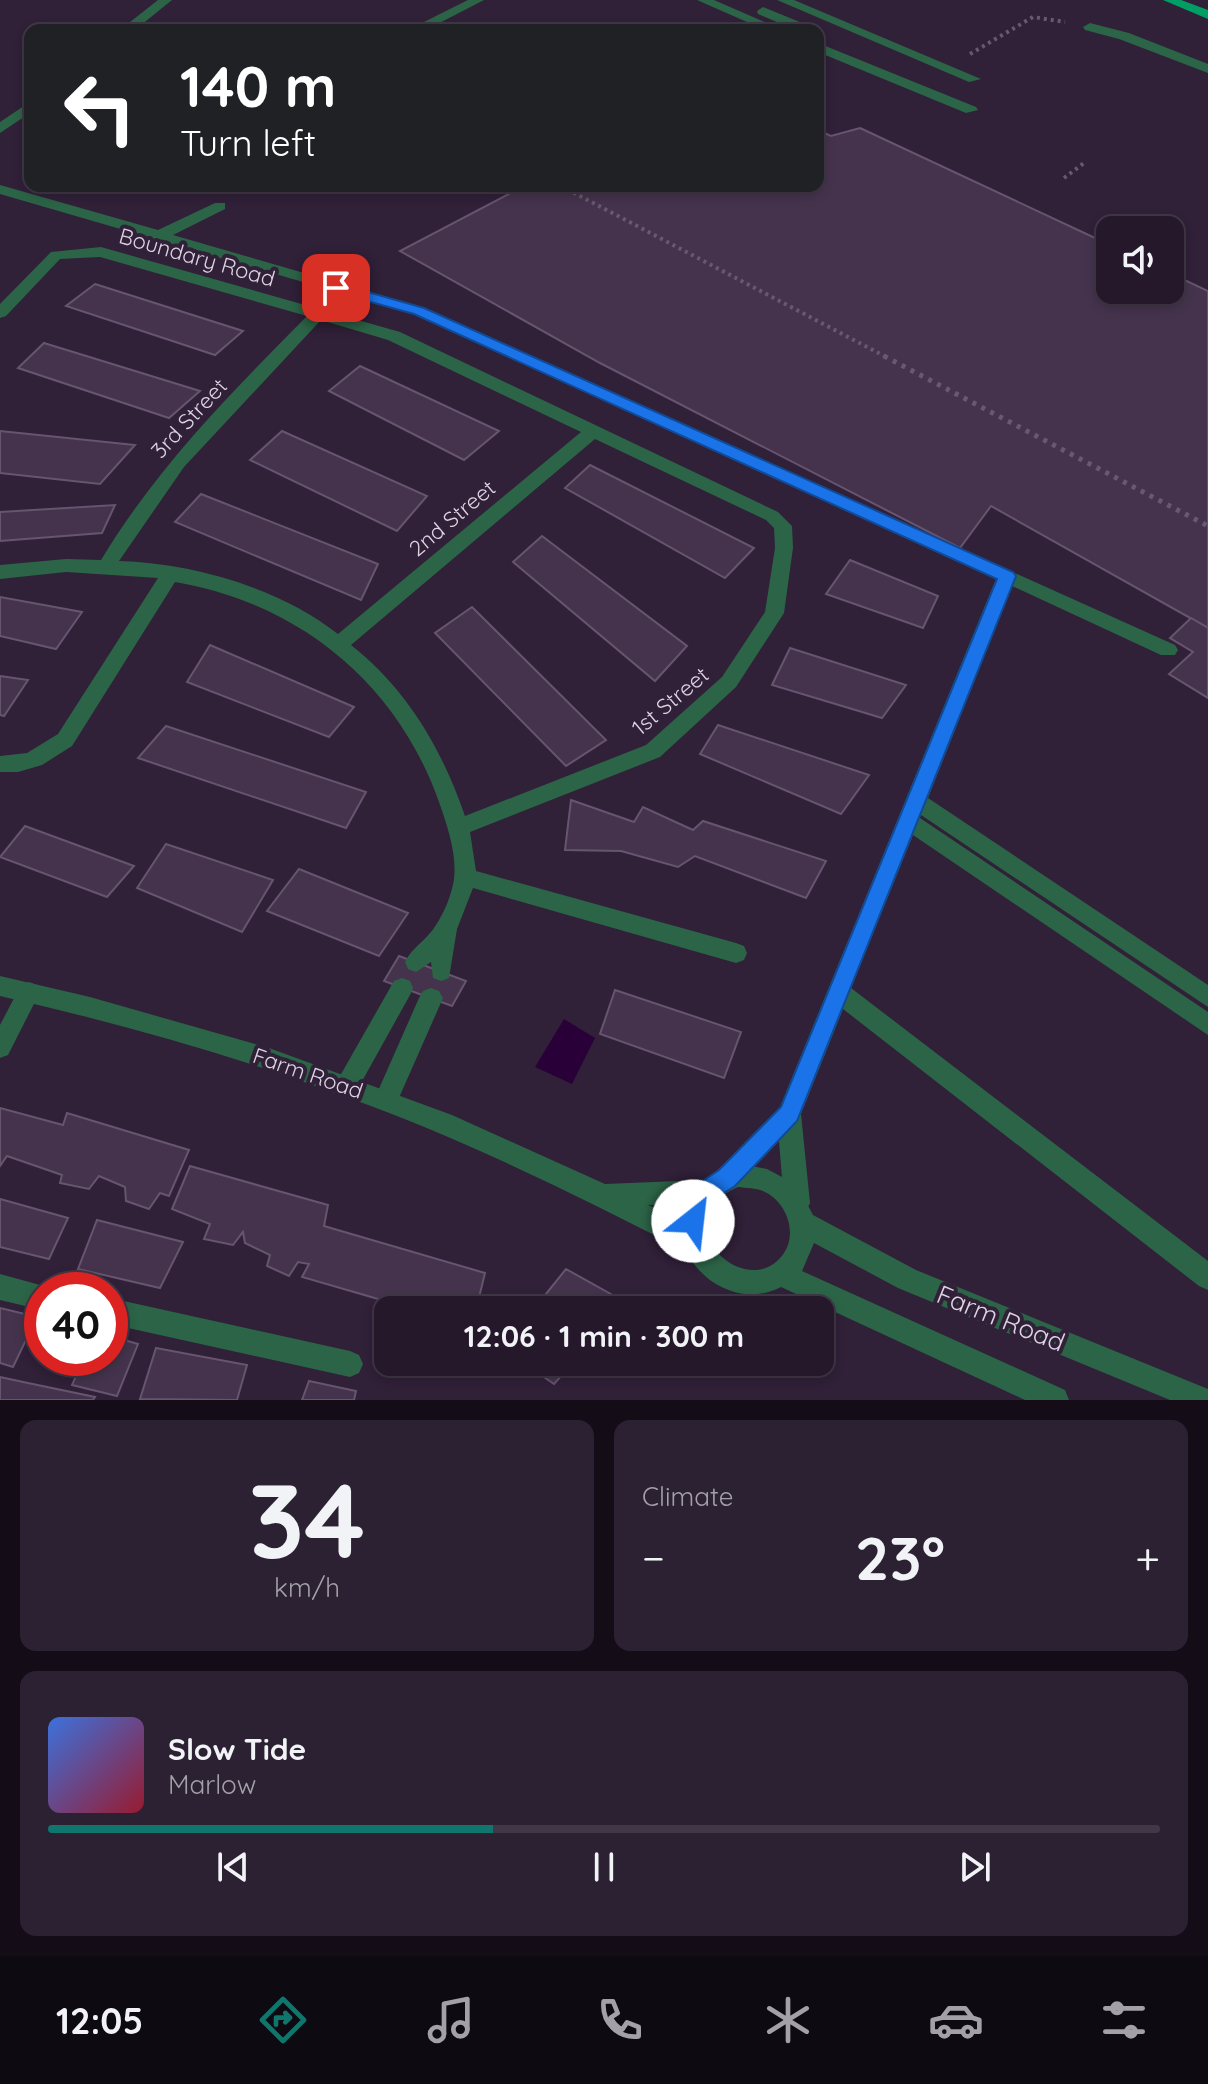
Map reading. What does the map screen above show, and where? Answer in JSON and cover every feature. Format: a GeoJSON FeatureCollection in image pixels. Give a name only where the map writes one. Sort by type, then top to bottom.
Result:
{"type":"FeatureCollection","features":[{"type":"Feature","properties":{"kind":"main road"},"geometry":{"type":"LineString","coordinates":[[1169,0],[1208,15]]}},
{"type":"Feature","properties":{"kind":"street"},"geometry":{"type":"LineString","coordinates":[[135,24],[166,0]]}},
{"type":"Feature","properties":{"kind":"street"},"geometry":{"type":"LineString","coordinates":[[428,24],[478,0]]}},
{"type":"Feature","properties":{"kind":"street"},"geometry":{"type":"LineString","coordinates":[[703,0],[761,24]]}},
{"type":"Feature","properties":{"kind":"street"},"geometry":{"type":"LineString","coordinates":[[738,0],[793,24]]}},
{"type":"Feature","properties":{"kind":"street"},"geometry":{"type":"LineString","coordinates":[[783,0],[974,79]]}},
{"type":"Feature","properties":{"kind":"street"},"geometry":{"type":"LineString","coordinates":[[1090,27],[1124,36],[1208,69]]}},
{"type":"Feature","properties":{"kind":"street"},"geometry":{"type":"LineString","coordinates":[[824,37],[954,90]]}},
{"type":"Feature","properties":{"kind":"street"},"geometry":{"type":"LineString","coordinates":[[824,49],[971,110]]}},
{"type":"Feature","properties":{"kind":"street"},"geometry":{"type":"LineString","coordinates":[[0,129],[24,111]]}},
{"type":"Feature","properties":{"kind":"street"},"geometry":{"type":"LineString","coordinates":[[0,189],[419,311],[1168,650]]}},
{"type":"Feature","properties":{"kind":"street"},"geometry":{"type":"LineString","coordinates":[[160,235],[220,206]]}},
{"type":"Feature","properties":{"kind":"street","name":"Boundary Road"},"geometry":{"type":"LineString","coordinates":[[0,313],[56,255],[101,252],[394,336],[772,516],[783,526],[784,548]]}},
{"type":"Feature","properties":{"kind":"street","name":"3rd Street"},"geometry":{"type":"LineString","coordinates":[[108,564],[134,516],[181,454],[318,314]]}},
{"type":"Feature","properties":{"kind":"street","name":"2nd Street"},"geometry":{"type":"LineString","coordinates":[[342,642],[594,430]]}},
{"type":"Feature","properties":{"kind":"street","name":"1st Street"},"geometry":{"type":"LineString","coordinates":[[459,827],[653,751],[729,682],[774,613],[784,548]]}},
{"type":"Feature","properties":{"kind":"street"},"geometry":{"type":"LineString","coordinates":[[0,572],[108,564],[171,573],[221,584],[273,605],[342,642],[413,720],[433,754],[459,827],[465,877],[446,930],[441,971]]}},
{"type":"Feature","properties":{"kind":"street"},"geometry":{"type":"LineString","coordinates":[[0,764],[32,761],[48,754],[65,740],[171,573]]}},
{"type":"Feature","properties":{"kind":"street"},"geometry":{"type":"LineString","coordinates":[[789,1114],[801,1253],[781,1274],[756,1282],[731,1278],[709,1264],[695,1242],[693,1221],[705,1192],[727,1178],[789,1114],[1007,576]]}},
{"type":"Feature","properties":{"kind":"street"},"geometry":{"type":"LineString","coordinates":[[912,811],[1208,997]]}},
{"type":"Feature","properties":{"kind":"street"},"geometry":{"type":"LineString","coordinates":[[912,811],[1208,1025]]}},
{"type":"Feature","properties":{"kind":"street"},"geometry":{"type":"LineString","coordinates":[[465,877],[736,953]]}},
{"type":"Feature","properties":{"kind":"street"},"geometry":{"type":"LineString","coordinates":[[416,962],[446,930]]}},
{"type":"Feature","properties":{"kind":"street","name":"Farm Road"},"geometry":{"type":"LineString","coordinates":[[0,986],[127,1014],[348,1084],[604,1194],[695,1242]]}},
{"type":"Feature","properties":{"kind":"street"},"geometry":{"type":"LineString","coordinates":[[0,1048],[29,992]]}},
{"type":"Feature","properties":{"kind":"street"},"geometry":{"type":"LineString","coordinates":[[839,992],[1208,1277]]}},
{"type":"Feature","properties":{"kind":"street"},"geometry":{"type":"LineString","coordinates":[[348,1084],[398,995],[427,1006],[386,1100]]}},
{"type":"Feature","properties":{"kind":"street"},"geometry":{"type":"LineString","coordinates":[[727,1178],[761,1177],[781,1187],[800,1214]]}},
{"type":"Feature","properties":{"kind":"street","name":"Farm Road"},"geometry":{"type":"LineString","coordinates":[[604,1194],[705,1192]]}},
{"type":"Feature","properties":{"kind":"street","name":"Farm Road"},"geometry":{"type":"LineString","coordinates":[[800,1214],[907,1279],[1203,1400]]}},
{"type":"Feature","properties":{"kind":"street"},"geometry":{"type":"LineString","coordinates":[[781,1274],[1055,1400]]}},
{"type":"Feature","properties":{"kind":"street"},"geometry":{"type":"LineString","coordinates":[[0,1287],[24,1293]]}},
{"type":"Feature","properties":{"kind":"street"},"geometry":{"type":"LineString","coordinates":[[128,1315],[350,1364]]}},
{"type":"Feature","properties":{"kind":"path"},"geometry":{"type":"LineString","coordinates":[[947,67],[1033,17],[1090,27]]}},
{"type":"Feature","properties":{"kind":"path"},"geometry":{"type":"LineString","coordinates":[[1064,178],[1084,163]]}},
{"type":"Feature","properties":{"kind":"path"},"geometry":{"type":"LineString","coordinates":[[572,192],[1208,526]]}},
{"type":"Feature","properties":{"kind":"shaded area"},"geometry":{"type":"Polygon","coordinates":[[[564,1019],[595,1038],[572,1084],[535,1067],[564,1019]]]}},
{"type":"Feature","properties":{"kind":"building"},"geometry":{"type":"Polygon","coordinates":[[[860,128],[1096,238],[1096,304],[1184,304],[1184,280],[1208,291],[1208,628],[991,506],[960,548],[600,363],[400,251],[513,192],[824,192],[824,133],[831,136],[860,128]]]}},
{"type":"Feature","properties":{"kind":"building"},"geometry":{"type":"Polygon","coordinates":[[[95,284],[243,331],[215,355],[66,306],[95,284]]]}},
{"type":"Feature","properties":{"kind":"building"},"geometry":{"type":"Polygon","coordinates":[[[44,343],[200,391],[169,418],[18,368],[44,343]]]}},
{"type":"Feature","properties":{"kind":"building"},"geometry":{"type":"Polygon","coordinates":[[[360,366],[499,431],[464,460],[329,391],[360,366]]]}},
{"type":"Feature","properties":{"kind":"building"},"geometry":{"type":"Polygon","coordinates":[[[0,431],[135,445],[100,484],[0,473],[0,431]]]}},
{"type":"Feature","properties":{"kind":"building"},"geometry":{"type":"Polygon","coordinates":[[[282,431],[427,496],[397,531],[250,460],[282,431]]]}},
{"type":"Feature","properties":{"kind":"building"},"geometry":{"type":"Polygon","coordinates":[[[590,465],[754,548],[725,578],[565,488],[590,465]]]}},
{"type":"Feature","properties":{"kind":"building"},"geometry":{"type":"Polygon","coordinates":[[[201,494],[378,564],[361,600],[175,522],[201,494]]]}},
{"type":"Feature","properties":{"kind":"building"},"geometry":{"type":"Polygon","coordinates":[[[115,505],[102,533],[0,541],[0,512],[115,505]]]}},
{"type":"Feature","properties":{"kind":"building"},"geometry":{"type":"Polygon","coordinates":[[[542,536],[687,646],[655,681],[513,562],[542,536]]]}},
{"type":"Feature","properties":{"kind":"building"},"geometry":{"type":"Polygon","coordinates":[[[850,560],[938,596],[923,628],[826,594],[850,560]]]}},
{"type":"Feature","properties":{"kind":"building"},"geometry":{"type":"Polygon","coordinates":[[[0,597],[82,612],[56,649],[0,636],[0,597]]]}},
{"type":"Feature","properties":{"kind":"building"},"geometry":{"type":"Polygon","coordinates":[[[472,607],[606,740],[566,766],[435,633],[472,607]]]}},
{"type":"Feature","properties":{"kind":"building"},"geometry":{"type":"Polygon","coordinates":[[[1191,618],[1208,628],[1208,698],[1169,674],[1193,652],[1170,638],[1191,618]]]}},
{"type":"Feature","properties":{"kind":"building"},"geometry":{"type":"Polygon","coordinates":[[[210,645],[354,707],[329,737],[187,682],[210,645]]]}},
{"type":"Feature","properties":{"kind":"building"},"geometry":{"type":"Polygon","coordinates":[[[790,648],[906,685],[882,718],[772,685],[790,648]]]}},
{"type":"Feature","properties":{"kind":"building"},"geometry":{"type":"Polygon","coordinates":[[[0,676],[28,680],[4,716],[0,715],[0,676]]]}},
{"type":"Feature","properties":{"kind":"building"},"geometry":{"type":"Polygon","coordinates":[[[718,725],[869,775],[841,814],[700,754],[718,725]]]}},
{"type":"Feature","properties":{"kind":"building"},"geometry":{"type":"Polygon","coordinates":[[[166,726],[366,792],[346,828],[138,758],[166,726]]]}},
{"type":"Feature","properties":{"kind":"building"},"geometry":{"type":"Polygon","coordinates":[[[571,800],[634,822],[643,807],[693,830],[703,821],[826,861],[806,898],[695,856],[678,867],[621,851],[565,850],[571,800]]]}},
{"type":"Feature","properties":{"kind":"building"},"geometry":{"type":"Polygon","coordinates":[[[25,826],[134,866],[107,897],[0,857],[25,826]]]}},
{"type":"Feature","properties":{"kind":"building"},"geometry":{"type":"Polygon","coordinates":[[[166,844],[273,880],[242,932],[137,888],[166,844]]]}},
{"type":"Feature","properties":{"kind":"building"},"geometry":{"type":"Polygon","coordinates":[[[299,869],[408,913],[379,956],[267,911],[299,869]]]}},
{"type":"Feature","properties":{"kind":"building"},"geometry":{"type":"Polygon","coordinates":[[[399,956],[466,981],[452,1006],[384,981],[399,956]]]}},
{"type":"Feature","properties":{"kind":"building"},"geometry":{"type":"Polygon","coordinates":[[[615,990],[741,1032],[724,1078],[600,1034],[615,990]]]}},
{"type":"Feature","properties":{"kind":"building"},"geometry":{"type":"Polygon","coordinates":[[[0,1108],[63,1125],[67,1113],[189,1150],[169,1196],[160,1193],[149,1209],[126,1201],[125,1187],[99,1176],[89,1189],[60,1183],[62,1175],[7,1156],[0,1166],[0,1108]]]}},
{"type":"Feature","properties":{"kind":"building"},"geometry":{"type":"Polygon","coordinates":[[[190,1166],[328,1205],[324,1226],[485,1273],[479,1296],[374,1298],[302,1277],[309,1264],[298,1262],[289,1276],[267,1266],[270,1255],[245,1243],[243,1232],[233,1245],[204,1239],[210,1224],[172,1209],[190,1166]]]}},
{"type":"Feature","properties":{"kind":"building"},"geometry":{"type":"Polygon","coordinates":[[[0,1199],[68,1218],[49,1259],[0,1247],[0,1199]]]}},
{"type":"Feature","properties":{"kind":"building"},"geometry":{"type":"Polygon","coordinates":[[[97,1220],[183,1242],[160,1288],[128,1281],[128,1272],[78,1269],[97,1220]]]}},
{"type":"Feature","properties":{"kind":"building"},"geometry":{"type":"Polygon","coordinates":[[[566,1269],[614,1296],[544,1296],[566,1269]]]}},
{"type":"Feature","properties":{"kind":"building"},"geometry":{"type":"Polygon","coordinates":[[[0,1308],[24,1314],[24,1344],[13,1367],[0,1363],[0,1308]]]}},
{"type":"Feature","properties":{"kind":"building"},"geometry":{"type":"Polygon","coordinates":[[[128,1341],[138,1344],[128,1369],[128,1341]]]}},
{"type":"Feature","properties":{"kind":"building"},"geometry":{"type":"Polygon","coordinates":[[[156,1348],[247,1365],[237,1400],[140,1399],[156,1348]]]}},
{"type":"Feature","properties":{"kind":"building"},"geometry":{"type":"Polygon","coordinates":[[[76,1376],[125,1376],[117,1396],[72,1385],[76,1376]]]}},
{"type":"Feature","properties":{"kind":"building"},"geometry":{"type":"Polygon","coordinates":[[[542,1376],[561,1376],[554,1384],[542,1376]]]}},
{"type":"Feature","properties":{"kind":"building"},"geometry":{"type":"Polygon","coordinates":[[[0,1377],[95,1397],[93,1400],[0,1400],[0,1377]]]}},
{"type":"Feature","properties":{"kind":"building"},"geometry":{"type":"Polygon","coordinates":[[[309,1381],[356,1391],[354,1400],[302,1400],[309,1381]]]}},
{"type":"Feature","properties":{"kind":"route"},"geometry":{"type":"LineString","coordinates":[[336,288],[419,311],[1007,576],[789,1114],[727,1178],[705,1192],[693,1221]]}}]}
